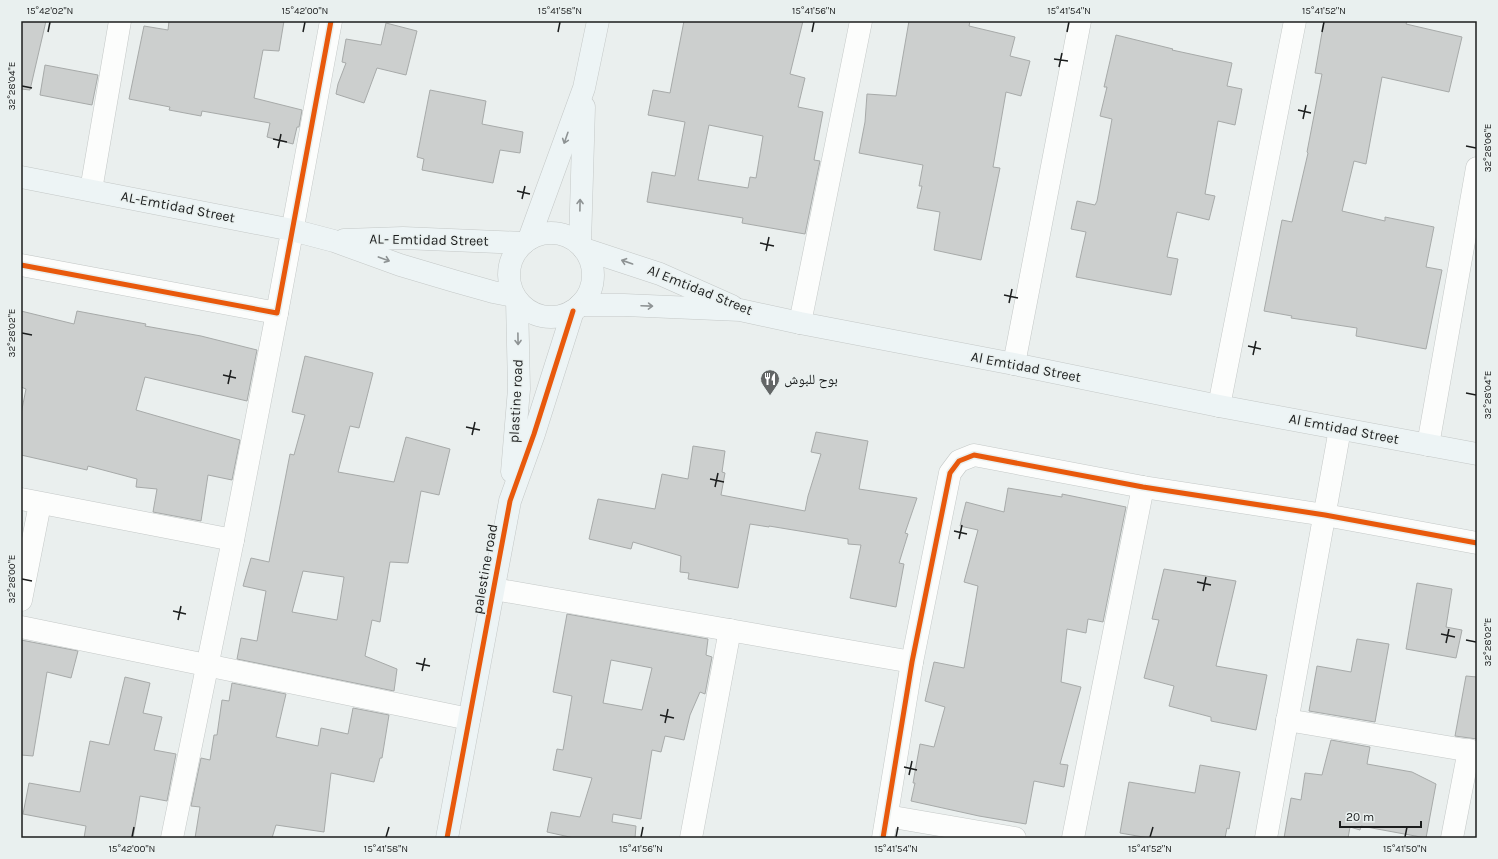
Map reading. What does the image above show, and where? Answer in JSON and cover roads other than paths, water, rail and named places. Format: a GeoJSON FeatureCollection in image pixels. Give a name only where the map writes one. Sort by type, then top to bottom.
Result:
{"type":"FeatureCollection","features":[{"type":"Feature","properties":{"kind":"street"},"geometry":{"type":"LineString","coordinates":[[91,190],[120,21]]}},
{"type":"Feature","properties":{"kind":"street"},"geometry":{"type":"LineString","coordinates":[[172,838],[233,540],[331,21]]}},
{"type":"Feature","properties":{"kind":"street"},"geometry":{"type":"LineString","coordinates":[[598,21],[584,88],[527,241],[513,258],[510,267],[510,282],[516,298],[524,308],[533,314],[554,317],[577,308],[624,305],[740,310]]}},
{"type":"Feature","properties":{"kind":"street"},"geometry":{"type":"LineString","coordinates":[[800,323],[861,21]]}},
{"type":"Feature","properties":{"kind":"street"},"geometry":{"type":"LineString","coordinates":[[1014,364],[1080,21]]}},
{"type":"Feature","properties":{"kind":"street"},"geometry":{"type":"LineString","coordinates":[[1219,406],[1295,21]]}},
{"type":"Feature","properties":{"kind":"street"},"geometry":{"type":"LineString","coordinates":[[582,246],[584,88]]}},
{"type":"Feature","properties":{"kind":"street"},"geometry":{"type":"LineString","coordinates":[[1428,445],[1477,168]]}},
{"type":"Feature","properties":{"kind":"street","name":"AL-Emtidad Street"},"geometry":{"type":"LineString","coordinates":[[21,176],[292,230],[334,241]]}},
{"type":"Feature","properties":{"kind":"street"},"geometry":{"type":"LineString","coordinates":[[527,241],[539,235],[549,233],[561,234],[571,238],[582,246],[589,257],[593,278],[587,297],[577,308]]}},
{"type":"Feature","properties":{"kind":"street","name":"AL- Emtidad Street"},"geometry":{"type":"LineString","coordinates":[[334,241],[403,238],[527,241]]}},
{"type":"Feature","properties":{"kind":"street"},"geometry":{"type":"LineString","coordinates":[[334,241],[400,265],[454,282],[516,298]]}},
{"type":"Feature","properties":{"kind":"street","name":"Al Emtidad Street"},"geometry":{"type":"LineString","coordinates":[[582,246],[660,274],[740,310],[1219,406],[1477,454]]}},
{"type":"Feature","properties":{"kind":"street"},"geometry":{"type":"LineString","coordinates":[[21,265],[277,313]]}},
{"type":"Feature","properties":{"kind":"street","name":"plastine road"},"geometry":{"type":"LineString","coordinates":[[510,501],[519,388],[516,298]]}},
{"type":"Feature","properties":{"kind":"street","name":"palestine road"},"geometry":{"type":"LineString","coordinates":[[446,838],[510,501],[577,308]]}},
{"type":"Feature","properties":{"kind":"street"},"geometry":{"type":"LineString","coordinates":[[1266,838],[1340,429]]}},
{"type":"Feature","properties":{"kind":"street"},"geometry":{"type":"LineString","coordinates":[[883,838],[912,662],[950,473],[959,461],[974,455],[1143,487],[1325,515],[1477,544]]}},
{"type":"Feature","properties":{"kind":"street"},"geometry":{"type":"LineString","coordinates":[[1073,838],[1143,487]]}},
{"type":"Feature","properties":{"kind":"street"},"geometry":{"type":"LineString","coordinates":[[21,600],[31,502],[233,540]]}},
{"type":"Feature","properties":{"kind":"street"},"geometry":{"type":"LineString","coordinates":[[494,589],[912,662]]}},
{"type":"Feature","properties":{"kind":"street"},"geometry":{"type":"LineString","coordinates":[[21,627],[102,645],[469,719]]}},
{"type":"Feature","properties":{"kind":"street"},"geometry":{"type":"LineString","coordinates":[[691,838],[730,630]]}},
{"type":"Feature","properties":{"kind":"street"},"geometry":{"type":"LineString","coordinates":[[1287,720],[1473,751],[1452,838]]}},
{"type":"Feature","properties":{"kind":"street"},"geometry":{"type":"LineString","coordinates":[[887,816],[1015,838]]}},
{"type":"Feature","properties":{"kind":"place","name":"بوح للبوش"},"geometry":{"type":"Point","coordinates":[770,396]}}]}
